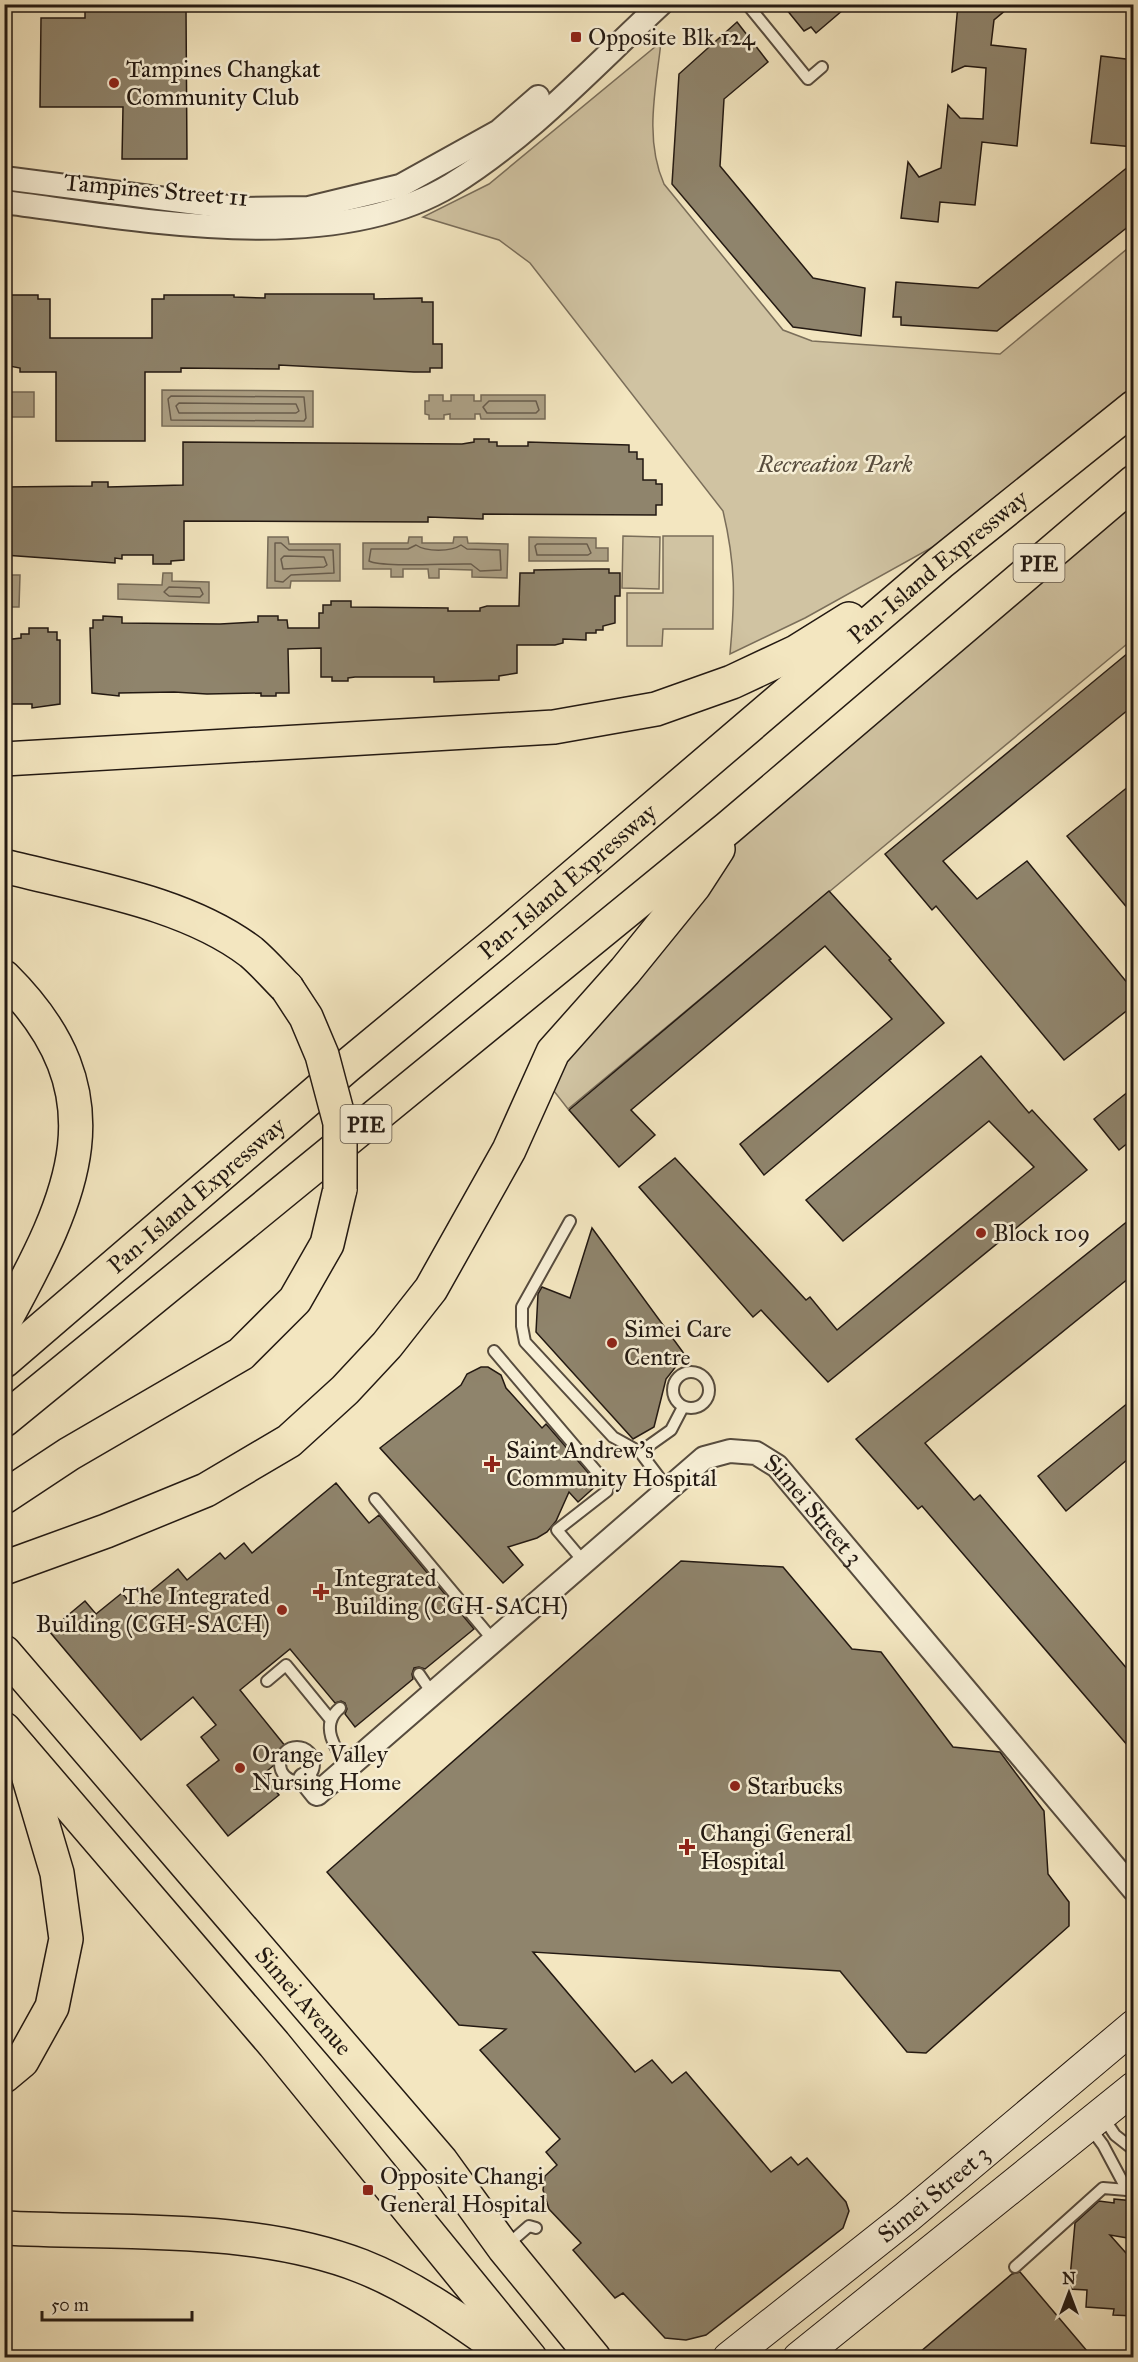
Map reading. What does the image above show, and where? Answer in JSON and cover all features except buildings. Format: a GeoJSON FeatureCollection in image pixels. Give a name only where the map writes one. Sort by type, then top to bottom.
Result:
{"type":"FeatureCollection","features":[{"type":"Feature","properties":{"kind":"main road","name":"Pan-Island Expressway"},"geometry":{"type":"LineString","coordinates":[[4,1361],[347,1066],[940,563],[1134,407]]}},
{"type":"Feature","properties":{"kind":"main road","name":"Pan-Island Expressway"},"geometry":{"type":"LineString","coordinates":[[4,1420],[728,828],[1134,482]]}},
{"type":"Feature","properties":{"kind":"main road"},"geometry":{"type":"LineString","coordinates":[[4,759],[554,727],[656,709],[732,682],[796,652],[940,563]]}},
{"type":"Feature","properties":{"kind":"main road"},"geometry":{"type":"LineString","coordinates":[[4,1568],[106,1531],[206,1490],[289,1441],[345,1390],[387,1345],[431,1289],[509,1150],[553,1052],[625,971],[694,886],[728,828]]}},
{"type":"Feature","properties":{"kind":"main road"},"geometry":{"type":"LineString","coordinates":[[4,866],[179,914],[226,937],[250,952],[287,988],[306,1017],[322,1055],[340,1122],[340,1189],[327,1244],[296,1300],[241,1354],[69,1454],[4,1497]]}},
{"type":"Feature","properties":{"kind":"main road"},"geometry":{"type":"LineString","coordinates":[[4,977],[42,1020],[58,1051],[72,1086],[76,1138],[72,1173],[61,1205],[40,1257],[4,1322]]}},
{"type":"Feature","properties":{"kind":"main road","name":"Simei Avenue"},"geometry":{"type":"LineString","coordinates":[[11,1660],[441,2161],[504,2248],[594,2358]]}},
{"type":"Feature","properties":{"kind":"main road"},"geometry":{"type":"LineString","coordinates":[[4,2076],[22,2061],[52,2007],[66,1939],[57,1873],[38,1800],[12,1739]]}},
{"type":"Feature","properties":{"kind":"main road","name":"Simei Avenue"},"geometry":{"type":"LineString","coordinates":[[12,1739],[274,2044],[530,2358]]}},
{"type":"Feature","properties":{"kind":"main road","name":"Simei Street 3"},"geometry":{"type":"LineString","coordinates":[[729,2358],[1122,2047],[1134,2026]]}},
{"type":"Feature","properties":{"kind":"main road","name":"Simei Street 3"},"geometry":{"type":"LineString","coordinates":[[799,2358],[971,2217],[1134,2088]]}},
{"type":"Feature","properties":{"kind":"main road"},"geometry":{"type":"LineString","coordinates":[[4,2228],[171,2233],[277,2243],[361,2266],[441,2308],[513,2358]]}},
{"type":"Feature","properties":{"kind":"street","name":"Tampines Street 11"},"geometry":{"type":"LineString","coordinates":[[4,178],[311,216],[400,186],[499,131],[646,4]]}},
{"type":"Feature","properties":{"kind":"street","name":"Tampines Street 11"},"geometry":{"type":"LineString","coordinates":[[4,202],[220,227],[311,216],[382,215],[413,204],[450,185],[507,146],[661,4]]}},
{"type":"Feature","properties":{"kind":"street","name":"Simei Street 3"},"geometry":{"type":"LineString","coordinates":[[304,1779],[317,1794],[704,1458],[730,1451],[756,1453],[777,1466],[1134,1890]]}},
{"type":"Feature","properties":{"kind":"lane"},"geometry":{"type":"LineString","coordinates":[[747,4],[808,79],[822,67]]}},
{"type":"Feature","properties":{"kind":"lane"},"geometry":{"type":"LineString","coordinates":[[570,1221],[522,1307],[525,1342],[613,1437],[640,1452],[668,1489]]}},
{"type":"Feature","properties":{"kind":"lane"},"geometry":{"type":"LineString","coordinates":[[494,1351],[606,1481],[607,1491],[557,1530],[584,1562]]}},
{"type":"Feature","properties":{"kind":"lane"},"geometry":{"type":"LineString","coordinates":[[640,1452],[671,1430],[683,1407]]}},
{"type":"Feature","properties":{"kind":"lane"},"geometry":{"type":"LineString","coordinates":[[375,1499],[493,1640]]}},
{"type":"Feature","properties":{"kind":"lane"},"geometry":{"type":"LineString","coordinates":[[267,1681],[286,1665],[331,1720]]}},
{"type":"Feature","properties":{"kind":"lane"},"geometry":{"type":"LineString","coordinates":[[419,1674],[432,1693]]}},
{"type":"Feature","properties":{"kind":"lane"},"geometry":{"type":"LineString","coordinates":[[340,1708],[331,1720],[330,1733],[335,1749],[348,1766]]}},
{"type":"Feature","properties":{"kind":"lane"},"geometry":{"type":"LineString","coordinates":[[1095,2120],[1134,2150]]}},
{"type":"Feature","properties":{"kind":"lane"},"geometry":{"type":"LineString","coordinates":[[1095,2120],[1103,2145],[1130,2188]]}},
{"type":"Feature","properties":{"kind":"lane"},"geometry":{"type":"LineString","coordinates":[[1015,2267],[1036,2252],[1103,2188],[1130,2188]]}},
{"type":"Feature","properties":{"kind":"lane"},"geometry":{"type":"LineString","coordinates":[[504,2248],[528,2226],[536,2228]]}},
{"type":"Feature","properties":{"kind":"green space","name":"Recreation Park"},"geometry":{"type":"Polygon","coordinates":[[[661,42],[654,95],[653,131],[654,149],[664,184],[783,330],[812,341],[1000,354],[1133,244],[1133,392],[985,518],[805,618],[730,654],[733,582],[723,511],[530,263],[499,240],[423,217],[489,184],[661,42]]]}},
{"type":"Feature","properties":{"kind":"green space"},"geometry":{"type":"Polygon","coordinates":[[[1133,487],[1133,639],[568,1109],[550,1086],[626,974],[715,858],[1133,487]]]}},
{"type":"Feature","properties":{"kind":"green space"},"geometry":{"type":"Polygon","coordinates":[[[623,536],[660,537],[659,589],[622,588],[623,536]]]}},
{"type":"Feature","properties":{"kind":"green space"},"geometry":{"type":"Polygon","coordinates":[[[663,536],[713,536],[713,629],[663,629],[662,646],[627,646],[627,593],[663,593],[663,536]]]}},
{"type":"Feature","properties":{"kind":"water"},"geometry":{"type":"Polygon","coordinates":[[[162,390],[313,391],[313,427],[162,426],[162,390]]]}},
{"type":"Feature","properties":{"kind":"water"},"geometry":{"type":"Polygon","coordinates":[[[4,392],[34,392],[34,417],[5,417],[4,392]]]}},
{"type":"Feature","properties":{"kind":"water"},"geometry":{"type":"Polygon","coordinates":[[[429,395],[443,395],[443,401],[451,401],[451,395],[474,395],[474,401],[481,401],[481,395],[545,395],[545,419],[481,419],[480,414],[475,414],[475,419],[450,419],[450,414],[444,415],[444,419],[429,419],[429,415],[425,414],[425,401],[429,401],[429,395]]]}},
{"type":"Feature","properties":{"kind":"water"},"geometry":{"type":"Polygon","coordinates":[[[268,537],[288,537],[289,544],[340,544],[340,581],[291,581],[290,588],[267,588],[268,537]]]}},
{"type":"Feature","properties":{"kind":"water"},"geometry":{"type":"Polygon","coordinates":[[[409,537],[422,537],[422,543],[453,543],[454,537],[467,537],[468,543],[508,544],[507,578],[472,577],[472,570],[439,569],[439,578],[429,578],[428,569],[403,569],[403,577],[391,577],[391,569],[363,569],[363,543],[408,543],[409,537]]]}},
{"type":"Feature","properties":{"kind":"water"},"geometry":{"type":"Polygon","coordinates":[[[529,537],[596,538],[596,548],[608,548],[608,561],[529,561],[529,537]]]}},
{"type":"Feature","properties":{"kind":"water"},"geometry":{"type":"Polygon","coordinates":[[[163,573],[172,573],[172,581],[209,582],[209,603],[118,599],[118,584],[162,585],[163,573]]]}},
{"type":"Feature","properties":{"kind":"water"},"geometry":{"type":"Polygon","coordinates":[[[5,575],[20,575],[19,607],[5,607],[5,575]]]}},
{"type":"Feature","properties":{"kind":"place","name":"Opposite Blk 124"},"geometry":{"type":"Point","coordinates":[576,37]}},
{"type":"Feature","properties":{"kind":"place","name":"Tampines Changkat Community Club"},"geometry":{"type":"Point","coordinates":[114,83]}},
{"type":"Feature","properties":{"kind":"place","name":"Block 109"},"geometry":{"type":"Point","coordinates":[981,1233]}},
{"type":"Feature","properties":{"kind":"place","name":"Simei Care Centre"},"geometry":{"type":"Point","coordinates":[612,1343]}},
{"type":"Feature","properties":{"kind":"place","name":"Saint Andrew's Community Hospital"},"geometry":{"type":"Point","coordinates":[492,1464]}},
{"type":"Feature","properties":{"kind":"place","name":"Integrated Building (CGH-SACH)"},"geometry":{"type":"Point","coordinates":[321,1592]}},
{"type":"Feature","properties":{"kind":"place","name":"The Integrated Building (CGH-SACH)"},"geometry":{"type":"Point","coordinates":[282,1610]}},
{"type":"Feature","properties":{"kind":"place","name":"Orange Valley Nursing Home"},"geometry":{"type":"Point","coordinates":[240,1768]}},
{"type":"Feature","properties":{"kind":"place","name":"Starbucks"},"geometry":{"type":"Point","coordinates":[735,1786]}},
{"type":"Feature","properties":{"kind":"place","name":"Changi General Hospital"},"geometry":{"type":"Point","coordinates":[687,1847]}},
{"type":"Feature","properties":{"kind":"place","name":"Opposite Changi General Hospital"},"geometry":{"type":"Point","coordinates":[368,2190]}}]}
